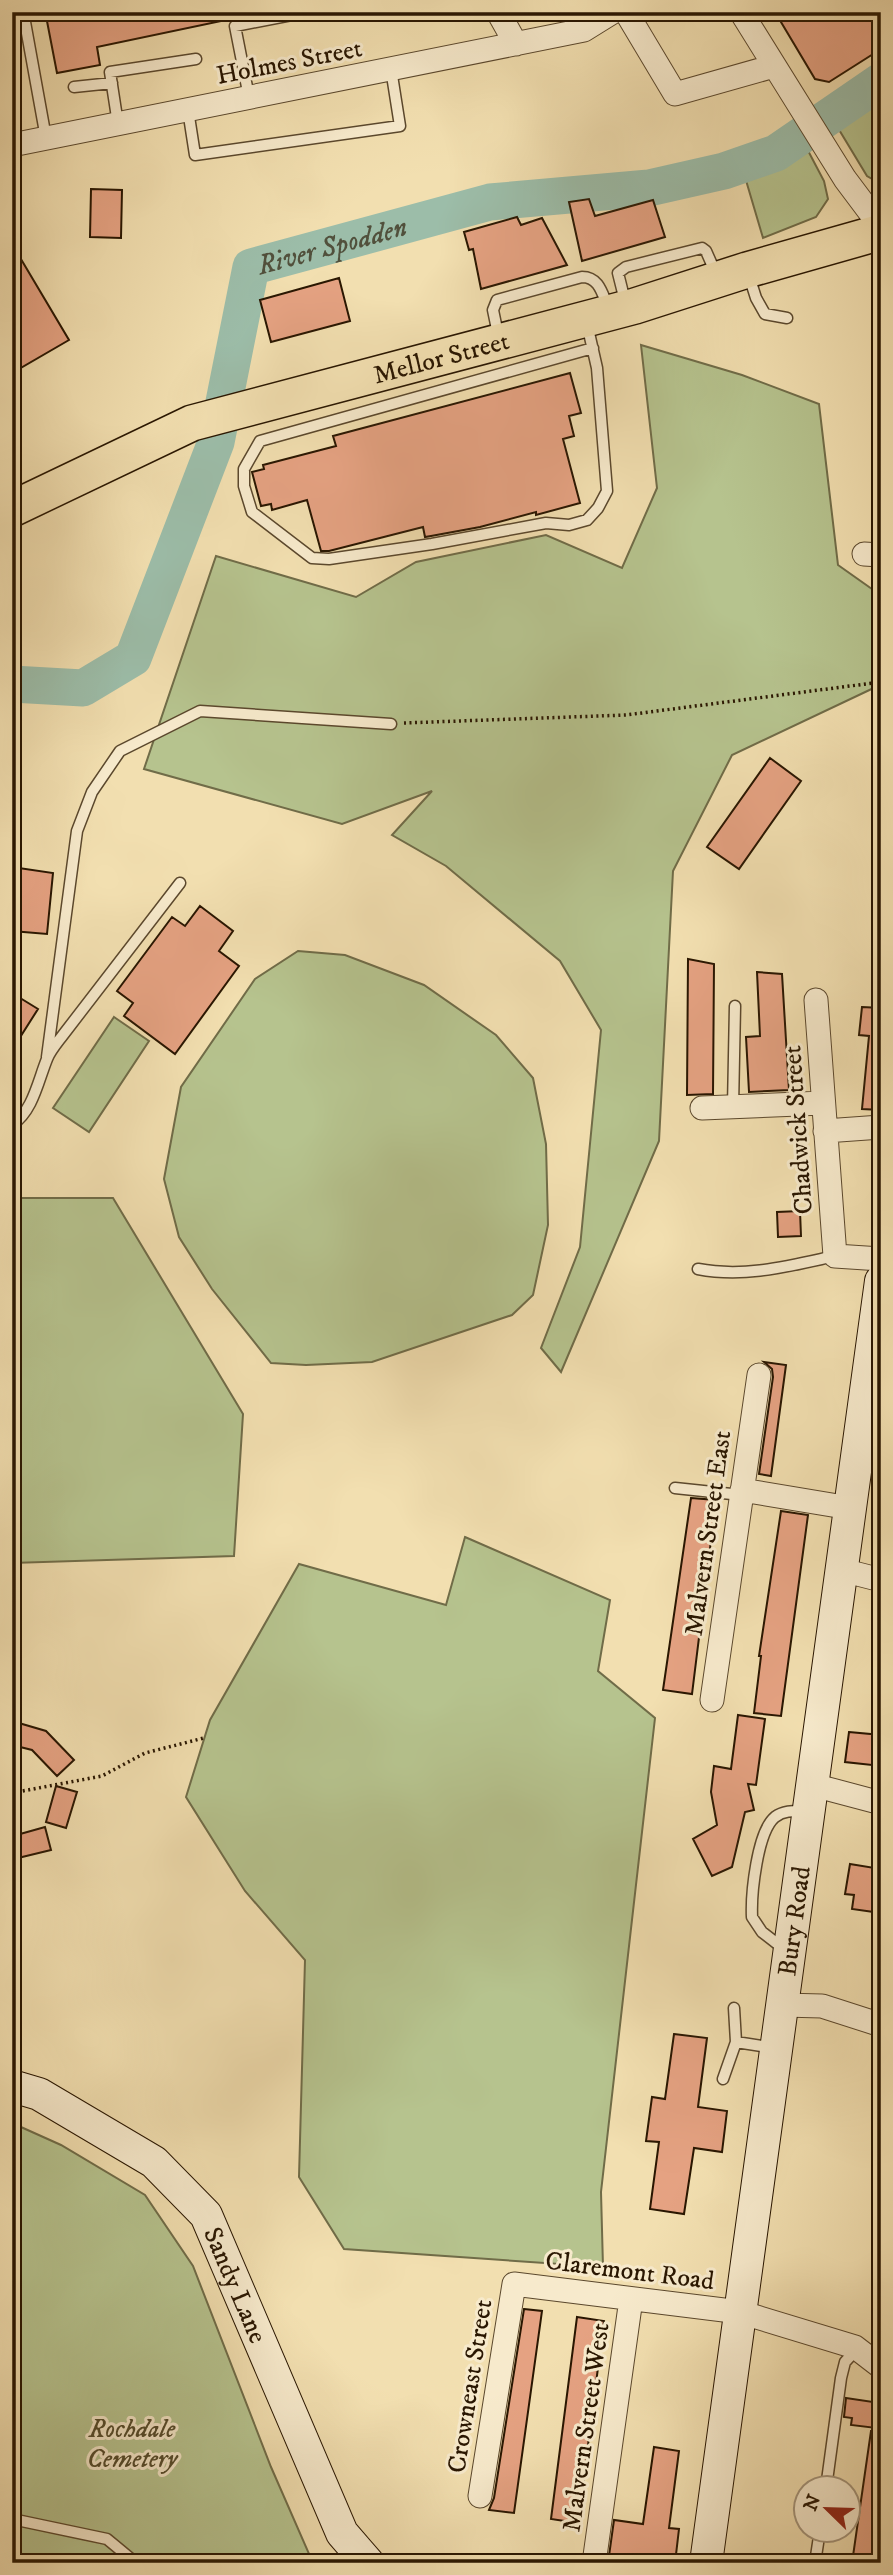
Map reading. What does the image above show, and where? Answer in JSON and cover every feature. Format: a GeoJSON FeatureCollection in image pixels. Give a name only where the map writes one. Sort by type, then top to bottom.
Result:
{"type":"FeatureCollection","features":[{"type":"Feature","properties":{"kind":"main road","name":"Mellor Street"},"geometry":{"type":"LineString","coordinates":[[19,502],[192,424],[234,411],[345,400],[500,342],[604,322],[732,274],[881,229]]}},
{"type":"Feature","properties":{"kind":"main road","name":"Bury Road"},"geometry":{"type":"LineString","coordinates":[[706,2563],[881,1281]]}},
{"type":"Feature","properties":{"kind":"main road","name":"Sandy Lane"},"geometry":{"type":"LineString","coordinates":[[12,2086],[39,2094],[154,2162],[206,2214],[342,2533],[368,2563]]}},
{"type":"Feature","properties":{"kind":"street"},"geometry":{"type":"LineString","coordinates":[[498,12],[516,44]]}},
{"type":"Feature","properties":{"kind":"street","name":"Holmes Street"},"geometry":{"type":"LineString","coordinates":[[12,145],[584,30],[613,12]]}},
{"type":"Feature","properties":{"kind":"street"},"geometry":{"type":"LineString","coordinates":[[626,12],[675,94],[774,66]]}},
{"type":"Feature","properties":{"kind":"street"},"geometry":{"type":"LineString","coordinates":[[741,12],[845,179],[881,229]]}},
{"type":"Feature","properties":{"kind":"street","name":"Chadwick Street"},"geometry":{"type":"LineString","coordinates":[[816,1000],[835,1256]]}},
{"type":"Feature","properties":{"kind":"street"},"geometry":{"type":"LineString","coordinates":[[702,1108],[823,1103]]}},
{"type":"Feature","properties":{"kind":"street"},"geometry":{"type":"LineString","coordinates":[[825,1131],[881,1127]]}},
{"type":"Feature","properties":{"kind":"street"},"geometry":{"type":"LineString","coordinates":[[835,1256],[881,1259]]}},
{"type":"Feature","properties":{"kind":"street","name":"Malvern Street East"},"geometry":{"type":"LineString","coordinates":[[712,1700],[759,1375]]}},
{"type":"Feature","properties":{"kind":"street"},"geometry":{"type":"LineString","coordinates":[[742,1492],[850,1508]]}},
{"type":"Feature","properties":{"kind":"street"},"geometry":{"type":"LineString","coordinates":[[842,1570],[881,1580]]}},
{"type":"Feature","properties":{"kind":"street"},"geometry":{"type":"LineString","coordinates":[[811,1798],[881,1803]]}},
{"type":"Feature","properties":{"kind":"street"},"geometry":{"type":"LineString","coordinates":[[783,2005],[822,2006],[881,2025]]}},
{"type":"Feature","properties":{"kind":"street","name":"Claremont Road"},"geometry":{"type":"LineString","coordinates":[[514,2284],[740,2312],[857,2349],[881,2367]]}},
{"type":"Feature","properties":{"kind":"street","name":"Crowneast Street"},"geometry":{"type":"LineString","coordinates":[[480,2496],[514,2284]]}},
{"type":"Feature","properties":{"kind":"street","name":"Malvern Street West"},"geometry":{"type":"LineString","coordinates":[[594,2563],[631,2299]]}},
{"type":"Feature","properties":{"kind":"lane"},"geometry":{"type":"LineString","coordinates":[[249,97],[235,26],[307,12]]}},
{"type":"Feature","properties":{"kind":"lane"},"geometry":{"type":"LineString","coordinates":[[25,22],[46,138]]}},
{"type":"Feature","properties":{"kind":"lane"},"geometry":{"type":"LineString","coordinates":[[118,124],[110,72],[196,59]]}},
{"type":"Feature","properties":{"kind":"lane"},"geometry":{"type":"LineString","coordinates":[[188,110],[195,155],[400,126],[391,69]]}},
{"type":"Feature","properties":{"kind":"lane"},"geometry":{"type":"LineString","coordinates":[[74,87],[112,83]]}},
{"type":"Feature","properties":{"kind":"lane"},"geometry":{"type":"LineString","coordinates":[[732,274],[756,298],[765,314],[787,317]]}},
{"type":"Feature","properties":{"kind":"lane"},"geometry":{"type":"LineString","coordinates":[[604,322],[597,368],[607,491],[598,508],[587,520],[569,526],[547,523],[329,559],[312,558],[252,512],[244,486],[244,469],[260,441],[345,400],[604,322]]}},
{"type":"Feature","properties":{"kind":"lane"},"geometry":{"type":"LineString","coordinates":[[12,1125],[18,1122],[38,1088],[47,1057],[77,831],[92,792],[120,751],[200,711],[391,723]]}},
{"type":"Feature","properties":{"kind":"lane"},"geometry":{"type":"LineString","coordinates":[[47,1057],[180,883]]}},
{"type":"Feature","properties":{"kind":"lane"},"geometry":{"type":"LineString","coordinates":[[733,1107],[735,1006]]}},
{"type":"Feature","properties":{"kind":"lane"},"geometry":{"type":"LineString","coordinates":[[698,1269],[720,1273],[768,1271],[835,1256]]}},
{"type":"Feature","properties":{"kind":"lane"},"geometry":{"type":"LineString","coordinates":[[675,1488],[742,1492]]}},
{"type":"Feature","properties":{"kind":"lane"},"geometry":{"type":"LineString","coordinates":[[790,1953],[754,1923],[751,1908],[759,1855],[768,1826],[773,1819],[811,1798]]}},
{"type":"Feature","properties":{"kind":"lane"},"geometry":{"type":"LineString","coordinates":[[723,2079],[736,2042],[734,2008]]}},
{"type":"Feature","properties":{"kind":"lane"},"geometry":{"type":"LineString","coordinates":[[736,2042],[777,2049]]}},
{"type":"Feature","properties":{"kind":"lane"},"geometry":{"type":"LineString","coordinates":[[828,2474],[841,2378],[845,2362],[857,2349]]}},
{"type":"Feature","properties":{"kind":"lane"},"geometry":{"type":"LineString","coordinates":[[12,2519],[107,2539],[136,2563]]}},
{"type":"Feature","properties":{"kind":"lane"},"geometry":{"type":"LineString","coordinates":[[815,2563],[818,2544]]}},
{"type":"Feature","properties":{"kind":"path"},"geometry":{"type":"LineString","coordinates":[[391,723],[626,715],[881,682]]}},
{"type":"Feature","properties":{"kind":"path"},"geometry":{"type":"LineString","coordinates":[[12,1793],[102,1776],[145,1753],[204,1738]]}},
{"type":"Feature","properties":{"kind":"green space"},"geometry":{"type":"Polygon","coordinates":[[[881,98],[881,184],[867,176],[838,128],[881,98]]]}},
{"type":"Feature","properties":{"kind":"green space"},"geometry":{"type":"Polygon","coordinates":[[[804,143],[824,181],[828,199],[816,217],[763,238],[745,177],[804,143]]]}},
{"type":"Feature","properties":{"kind":"green space"},"geometry":{"type":"Polygon","coordinates":[[[641,345],[742,375],[819,404],[838,565],[879,594],[880,685],[732,755],[673,871],[659,1141],[561,1372],[541,1348],[580,1247],[601,1030],[560,961],[446,866],[392,835],[432,791],[342,824],[144,769],[216,556],[356,597],[416,562],[546,535],[622,568],[657,488],[641,345]]]}},
{"type":"Feature","properties":{"kind":"green space"},"geometry":{"type":"Polygon","coordinates":[[[298,951],[345,955],[424,985],[496,1035],[533,1078],[546,1144],[548,1225],[533,1295],[512,1315],[372,1362],[306,1365],[271,1363],[212,1289],[179,1237],[164,1179],[181,1087],[255,979],[298,951]]]}},
{"type":"Feature","properties":{"kind":"green space"},"geometry":{"type":"Polygon","coordinates":[[[114,1017],[149,1041],[89,1132],[53,1108],[114,1017]]]}},
{"type":"Feature","properties":{"kind":"green space"},"geometry":{"type":"Polygon","coordinates":[[[12,1198],[113,1198],[243,1414],[234,1556],[12,1563],[12,1198]]]}},
{"type":"Feature","properties":{"kind":"green space"},"geometry":{"type":"Polygon","coordinates":[[[465,1537],[610,1600],[598,1671],[655,1718],[601,2192],[603,2267],[344,2249],[299,2177],[305,1960],[245,1891],[186,1797],[210,1720],[299,1564],[446,1605],[465,1537]]]}},
{"type":"Feature","properties":{"kind":"green space","name":"Rochdale Cemetery"},"geometry":{"type":"Polygon","coordinates":[[[12,2123],[61,2145],[145,2195],[193,2266],[271,2467],[313,2563],[12,2563],[12,2123]]]}},
{"type":"Feature","properties":{"kind":"building"},"geometry":{"type":"Polygon","coordinates":[[[68,12],[225,12],[226,20],[97,47],[100,65],[57,73],[46,16],[68,12]]]}},
{"type":"Feature","properties":{"kind":"building"},"geometry":{"type":"Polygon","coordinates":[[[775,12],[881,12],[881,49],[829,82],[815,79],[775,12]]]}},
{"type":"Feature","properties":{"kind":"building"},"geometry":{"type":"Polygon","coordinates":[[[91,189],[122,190],[121,238],[90,237],[91,189]]]}},
{"type":"Feature","properties":{"kind":"building"},"geometry":{"type":"Polygon","coordinates":[[[589,199],[595,216],[653,200],[665,237],[582,261],[569,202],[589,199]]]}},
{"type":"Feature","properties":{"kind":"building"},"geometry":{"type":"Polygon","coordinates":[[[517,217],[521,225],[542,218],[567,265],[481,289],[473,249],[469,250],[464,232],[517,217]]]}},
{"type":"Feature","properties":{"kind":"building"},"geometry":{"type":"Polygon","coordinates":[[[12,244],[69,340],[12,373],[12,244]]]}},
{"type":"Feature","properties":{"kind":"building"},"geometry":{"type":"Polygon","coordinates":[[[339,278],[350,321],[271,342],[260,300],[339,278]]]}},
{"type":"Feature","properties":{"kind":"building"},"geometry":{"type":"Polygon","coordinates":[[[570,373],[581,413],[569,416],[574,436],[563,439],[580,503],[536,515],[536,512],[480,527],[425,537],[423,527],[329,551],[321,551],[307,500],[272,510],[271,504],[261,506],[252,472],[264,469],[263,465],[336,446],[333,436],[570,373]]]}},
{"type":"Feature","properties":{"kind":"building"},"geometry":{"type":"Polygon","coordinates":[[[770,758],[801,781],[739,869],[707,847],[770,758]]]}},
{"type":"Feature","properties":{"kind":"building"},"geometry":{"type":"Polygon","coordinates":[[[12,867],[53,873],[47,934],[12,931],[12,867]]]}},
{"type":"Feature","properties":{"kind":"building"},"geometry":{"type":"Polygon","coordinates":[[[200,906],[233,931],[219,951],[239,966],[175,1054],[124,1016],[133,1003],[117,991],[172,917],[185,926],[200,906]]]}},
{"type":"Feature","properties":{"kind":"building"},"geometry":{"type":"Polygon","coordinates":[[[688,959],[714,964],[713,1094],[687,1095],[688,959]]]}},
{"type":"Feature","properties":{"kind":"building"},"geometry":{"type":"Polygon","coordinates":[[[757,972],[782,974],[789,1090],[749,1092],[746,1037],[760,1036],[757,972]]]}},
{"type":"Feature","properties":{"kind":"building"},"geometry":{"type":"Polygon","coordinates":[[[12,993],[38,1009],[12,1050],[12,993]]]}},
{"type":"Feature","properties":{"kind":"building"},"geometry":{"type":"Polygon","coordinates":[[[862,1007],[881,1008],[881,1110],[862,1109],[869,1036],[859,1035],[862,1007]]]}},
{"type":"Feature","properties":{"kind":"building"},"geometry":{"type":"Polygon","coordinates":[[[800,1211],[801,1236],[778,1237],[777,1212],[800,1211]]]}},
{"type":"Feature","properties":{"kind":"building"},"geometry":{"type":"Polygon","coordinates":[[[764,1362],[786,1365],[771,1476],[759,1474],[773,1377],[772,1369],[764,1362]]]}},
{"type":"Feature","properties":{"kind":"building"},"geometry":{"type":"Polygon","coordinates":[[[691,1498],[716,1500],[692,1694],[663,1690],[691,1498]]]}},
{"type":"Feature","properties":{"kind":"building"},"geometry":{"type":"Polygon","coordinates":[[[781,1511],[808,1515],[781,1716],[754,1713],[759,1656],[781,1511]]]}},
{"type":"Feature","properties":{"kind":"building"},"geometry":{"type":"Polygon","coordinates":[[[738,1715],[765,1719],[756,1785],[748,1784],[754,1810],[745,1812],[732,1867],[712,1876],[693,1839],[717,1825],[711,1792],[714,1766],[731,1769],[738,1715]]]}},
{"type":"Feature","properties":{"kind":"building"},"geometry":{"type":"Polygon","coordinates":[[[12,1721],[46,1731],[74,1760],[57,1776],[32,1750],[12,1745],[12,1721]]]}},
{"type":"Feature","properties":{"kind":"building"},"geometry":{"type":"Polygon","coordinates":[[[849,1732],[881,1735],[881,1766],[845,1762],[849,1732]]]}},
{"type":"Feature","properties":{"kind":"building"},"geometry":{"type":"Polygon","coordinates":[[[56,1786],[77,1792],[66,1828],[46,1822],[56,1786]]]}},
{"type":"Feature","properties":{"kind":"building"},"geometry":{"type":"Polygon","coordinates":[[[45,1827],[51,1850],[18,1858],[13,1836],[45,1827]]]}},
{"type":"Feature","properties":{"kind":"building"},"geometry":{"type":"Polygon","coordinates":[[[850,1864],[881,1869],[881,1913],[852,1909],[854,1895],[845,1894],[850,1864]]]}},
{"type":"Feature","properties":{"kind":"building"},"geometry":{"type":"Polygon","coordinates":[[[674,2034],[707,2038],[698,2107],[727,2111],[722,2152],[694,2148],[684,2214],[650,2209],[659,2142],[646,2141],[652,2097],[665,2099],[674,2034]]]}},
{"type":"Feature","properties":{"kind":"building"},"geometry":{"type":"Polygon","coordinates":[[[524,2309],[542,2311],[514,2513],[489,2510],[494,2498],[524,2309]]]}},
{"type":"Feature","properties":{"kind":"building"},"geometry":{"type":"Polygon","coordinates":[[[577,2317],[604,2321],[578,2523],[551,2519],[577,2317]]]}},
{"type":"Feature","properties":{"kind":"building"},"geometry":{"type":"Polygon","coordinates":[[[846,2398],[880,2403],[876,2428],[851,2425],[852,2418],[844,2417],[846,2398]]]}},
{"type":"Feature","properties":{"kind":"building"},"geometry":{"type":"Polygon","coordinates":[[[871,2431],[881,2431],[881,2531],[878,2530],[873,2563],[852,2563],[855,2544],[862,2544],[862,2494],[871,2431]]]}},
{"type":"Feature","properties":{"kind":"building"},"geometry":{"type":"Polygon","coordinates":[[[654,2447],[679,2451],[669,2528],[679,2529],[675,2563],[608,2563],[614,2520],[643,2524],[654,2447]]]}},
{"type":"Feature","properties":{"kind":"waterway","name":"River Spodden"},"geometry":{"type":"LineString","coordinates":[[12,684],[83,688],[133,658],[216,442],[251,267],[490,202],[649,188],[724,171],[776,153],[881,81]]}}]}
